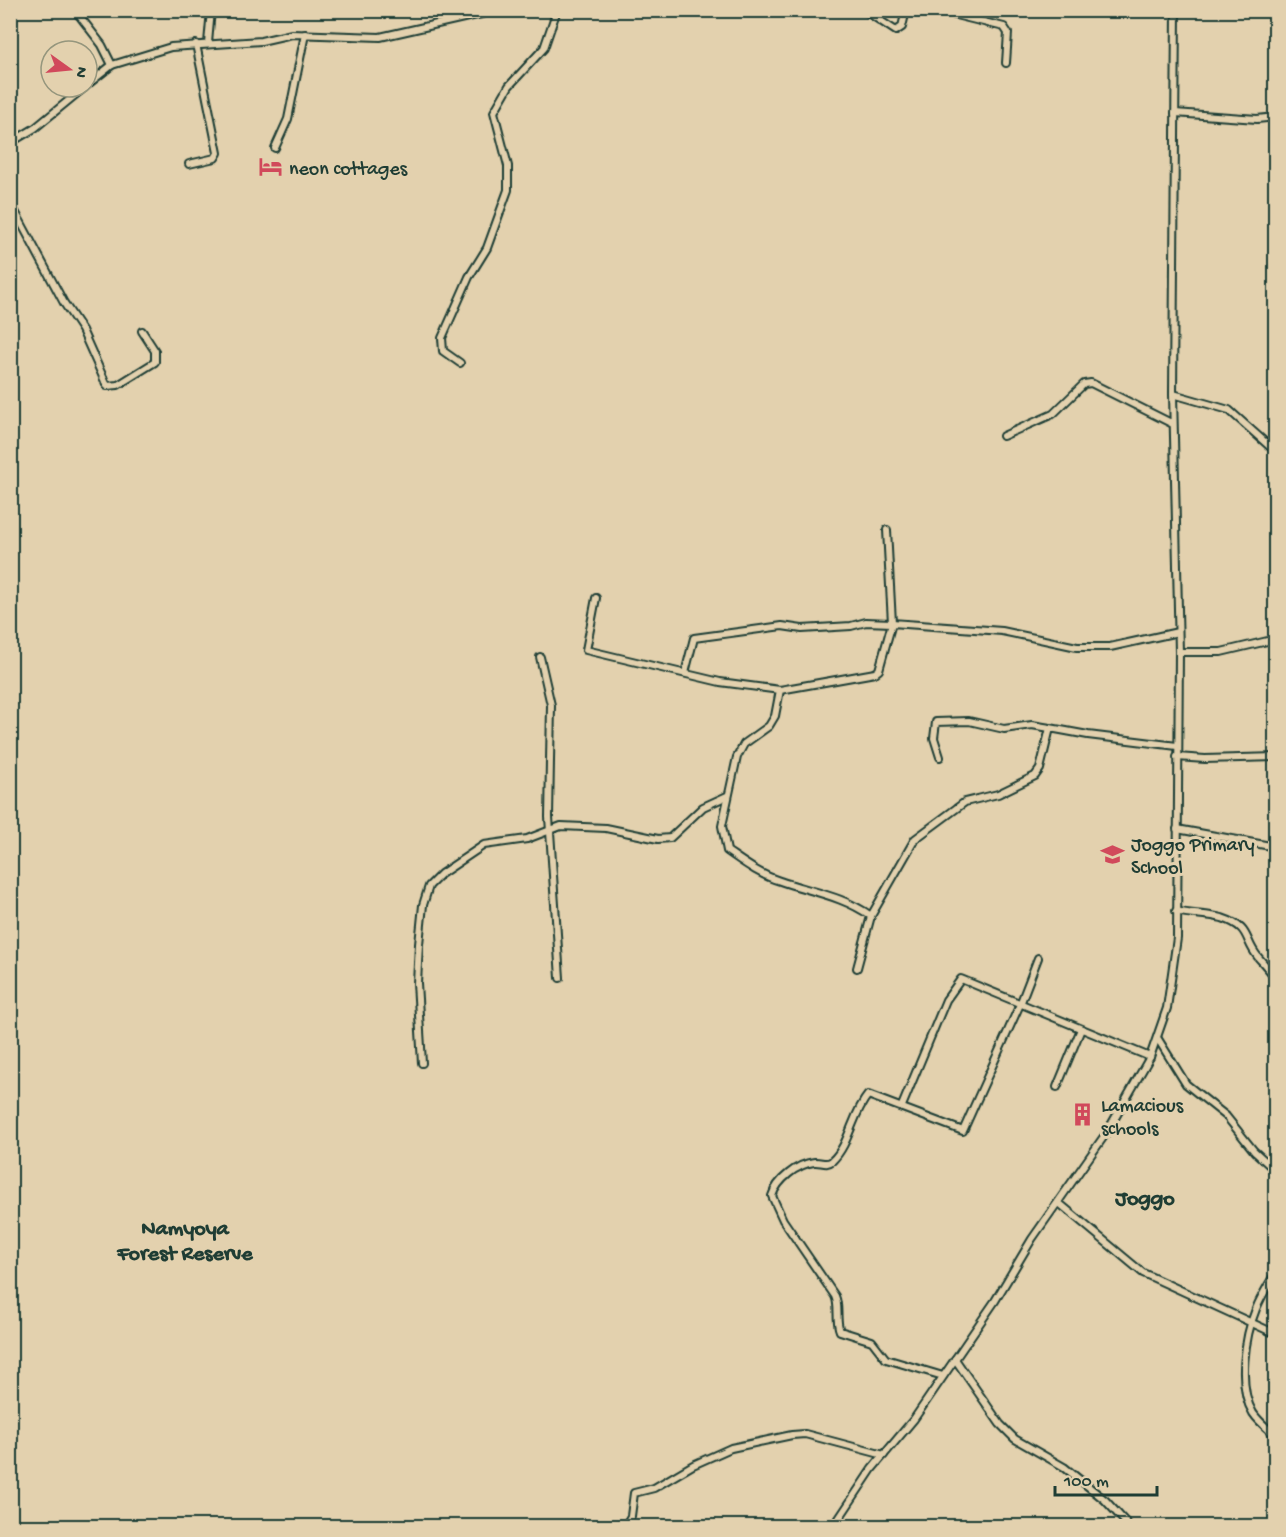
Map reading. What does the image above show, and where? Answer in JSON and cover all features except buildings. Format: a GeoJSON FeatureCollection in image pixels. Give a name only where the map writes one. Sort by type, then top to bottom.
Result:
{"type":"FeatureCollection","features":[{"type":"Feature","properties":{"kind":"street"},"geometry":{"type":"LineString","coordinates":[[75,10],[96,36],[112,65]]}},
{"type":"Feature","properties":{"kind":"street"},"geometry":{"type":"LineString","coordinates":[[208,44],[211,10]]}},
{"type":"Feature","properties":{"kind":"street"},"geometry":{"type":"LineString","coordinates":[[99,76],[112,65],[152,51],[196,44],[261,41],[292,34],[380,37],[499,10]]}},
{"type":"Feature","properties":{"kind":"street"},"geometry":{"type":"LineString","coordinates":[[460,363],[443,351],[442,338],[470,277],[487,248],[510,178],[494,112],[509,86],[544,48],[556,10]]}},
{"type":"Feature","properties":{"kind":"street"},"geometry":{"type":"LineString","coordinates":[[864,10],[896,31],[902,27],[906,10]]}},
{"type":"Feature","properties":{"kind":"street"},"geometry":{"type":"LineString","coordinates":[[934,10],[1004,27],[1008,33],[1006,63]]}},
{"type":"Feature","properties":{"kind":"street"},"geometry":{"type":"LineString","coordinates":[[834,1527],[955,1359],[995,1301],[1032,1239],[1107,1132],[1158,1039],[1171,983],[1177,938],[1179,652],[1173,424],[1176,10]]}},
{"type":"Feature","properties":{"kind":"street"},"geometry":{"type":"LineString","coordinates":[[275,148],[288,118],[305,34]]}},
{"type":"Feature","properties":{"kind":"street"},"geometry":{"type":"LineString","coordinates":[[189,164],[215,158],[218,153],[196,44]]}},
{"type":"Feature","properties":{"kind":"street"},"geometry":{"type":"LineString","coordinates":[[10,143],[35,128],[70,99]]}},
{"type":"Feature","properties":{"kind":"street"},"geometry":{"type":"LineString","coordinates":[[1175,113],[1257,119],[1275,117]]}},
{"type":"Feature","properties":{"kind":"street"},"geometry":{"type":"LineString","coordinates":[[10,202],[64,303],[82,330],[107,386],[117,385],[155,362],[155,351],[142,331]]}},
{"type":"Feature","properties":{"kind":"street"},"geometry":{"type":"LineString","coordinates":[[1003,436],[1053,414],[1084,384],[1090,382],[1173,424]]}},
{"type":"Feature","properties":{"kind":"street"},"geometry":{"type":"LineString","coordinates":[[1173,394],[1229,410],[1275,452]]}},
{"type":"Feature","properties":{"kind":"street"},"geometry":{"type":"LineString","coordinates":[[596,598],[586,650],[606,657],[720,682],[780,690],[875,673],[879,670],[892,623],[887,530]]}},
{"type":"Feature","properties":{"kind":"street"},"geometry":{"type":"LineString","coordinates":[[685,673],[694,638],[782,626],[802,628],[851,626],[866,622],[892,623],[953,630],[1002,632],[1077,647],[1110,647],[1178,632]]}},
{"type":"Feature","properties":{"kind":"street"},"geometry":{"type":"LineString","coordinates":[[1179,652],[1221,651],[1275,639]]}},
{"type":"Feature","properties":{"kind":"street"},"geometry":{"type":"LineString","coordinates":[[540,657],[551,705],[551,829],[560,978]]}},
{"type":"Feature","properties":{"kind":"street"},"geometry":{"type":"LineString","coordinates":[[780,690],[775,716],[769,726],[744,744],[737,757],[722,826],[727,851],[754,869],[778,881],[840,898],[871,916]]}},
{"type":"Feature","properties":{"kind":"street"},"geometry":{"type":"LineString","coordinates":[[940,757],[934,738],[936,722],[969,722],[1004,729],[1032,725],[1088,735],[1177,746]]}},
{"type":"Feature","properties":{"kind":"street"},"geometry":{"type":"LineString","coordinates":[[857,968],[871,916],[915,839],[965,802],[998,794],[1035,776],[1040,769],[1050,728]]}},
{"type":"Feature","properties":{"kind":"street"},"geometry":{"type":"LineString","coordinates":[[1177,757],[1205,759],[1275,757]]}},
{"type":"Feature","properties":{"kind":"street"},"geometry":{"type":"LineString","coordinates":[[422,1063],[417,983],[423,905],[429,886],[456,862],[484,845],[527,839],[561,826],[606,828],[658,839],[670,838],[702,807],[727,796]]}},
{"type":"Feature","properties":{"kind":"street"},"geometry":{"type":"LineString","coordinates":[[1177,829],[1275,847]]}},
{"type":"Feature","properties":{"kind":"street"},"geometry":{"type":"LineString","coordinates":[[1176,911],[1196,916],[1221,918],[1236,924],[1247,933],[1257,956],[1267,965],[1275,978]]}},
{"type":"Feature","properties":{"kind":"street"},"geometry":{"type":"LineString","coordinates":[[943,1376],[886,1359],[872,1341],[840,1331],[835,1296],[783,1220],[771,1196],[782,1178],[811,1163],[827,1164],[833,1160],[842,1148],[868,1095],[963,1131],[1021,1002],[1038,958]]}},
{"type":"Feature","properties":{"kind":"street"},"geometry":{"type":"LineString","coordinates":[[1267,965],[1275,963]]}},
{"type":"Feature","properties":{"kind":"street"},"geometry":{"type":"LineString","coordinates":[[902,1106],[946,1000],[961,979],[1150,1057]]}},
{"type":"Feature","properties":{"kind":"street"},"geometry":{"type":"LineString","coordinates":[[1057,1087],[1081,1029]]}},
{"type":"Feature","properties":{"kind":"street"},"geometry":{"type":"LineString","coordinates":[[1158,1039],[1186,1084],[1226,1116],[1275,1171]]}},
{"type":"Feature","properties":{"kind":"street"},"geometry":{"type":"LineString","coordinates":[[1059,1203],[1143,1273],[1275,1334]]}},
{"type":"Feature","properties":{"kind":"street"},"geometry":{"type":"LineString","coordinates":[[1275,1272],[1263,1293],[1251,1324],[1245,1375],[1246,1397],[1253,1414],[1275,1436]]}},
{"type":"Feature","properties":{"kind":"street"},"geometry":{"type":"LineString","coordinates":[[955,1359],[1000,1424],[1015,1439],[1064,1467],[1105,1500],[1129,1527]]}},
{"type":"Feature","properties":{"kind":"street"},"geometry":{"type":"LineString","coordinates":[[625,1527],[631,1516],[634,1493],[654,1488],[693,1465],[747,1443],[805,1434],[884,1455]]}},
{"type":"Feature","properties":{"kind":"place","name":"neon cottages"},"geometry":{"type":"Point","coordinates":[271,167]}},
{"type":"Feature","properties":{"kind":"place","name":"Joggo Primary School"},"geometry":{"type":"Point","coordinates":[1113,854]}},
{"type":"Feature","properties":{"kind":"place","name":"Lamacious schools"},"geometry":{"type":"Point","coordinates":[1083,1115]}},
{"type":"Feature","properties":{"kind":"district","name":"Joggo"},"geometry":{"type":"Point","coordinates":[1145,1196]}},
{"type":"Feature","properties":{"kind":"district","name":"Namyoya Forest Reserve"},"geometry":{"type":"Point","coordinates":[185,1238]}}]}
